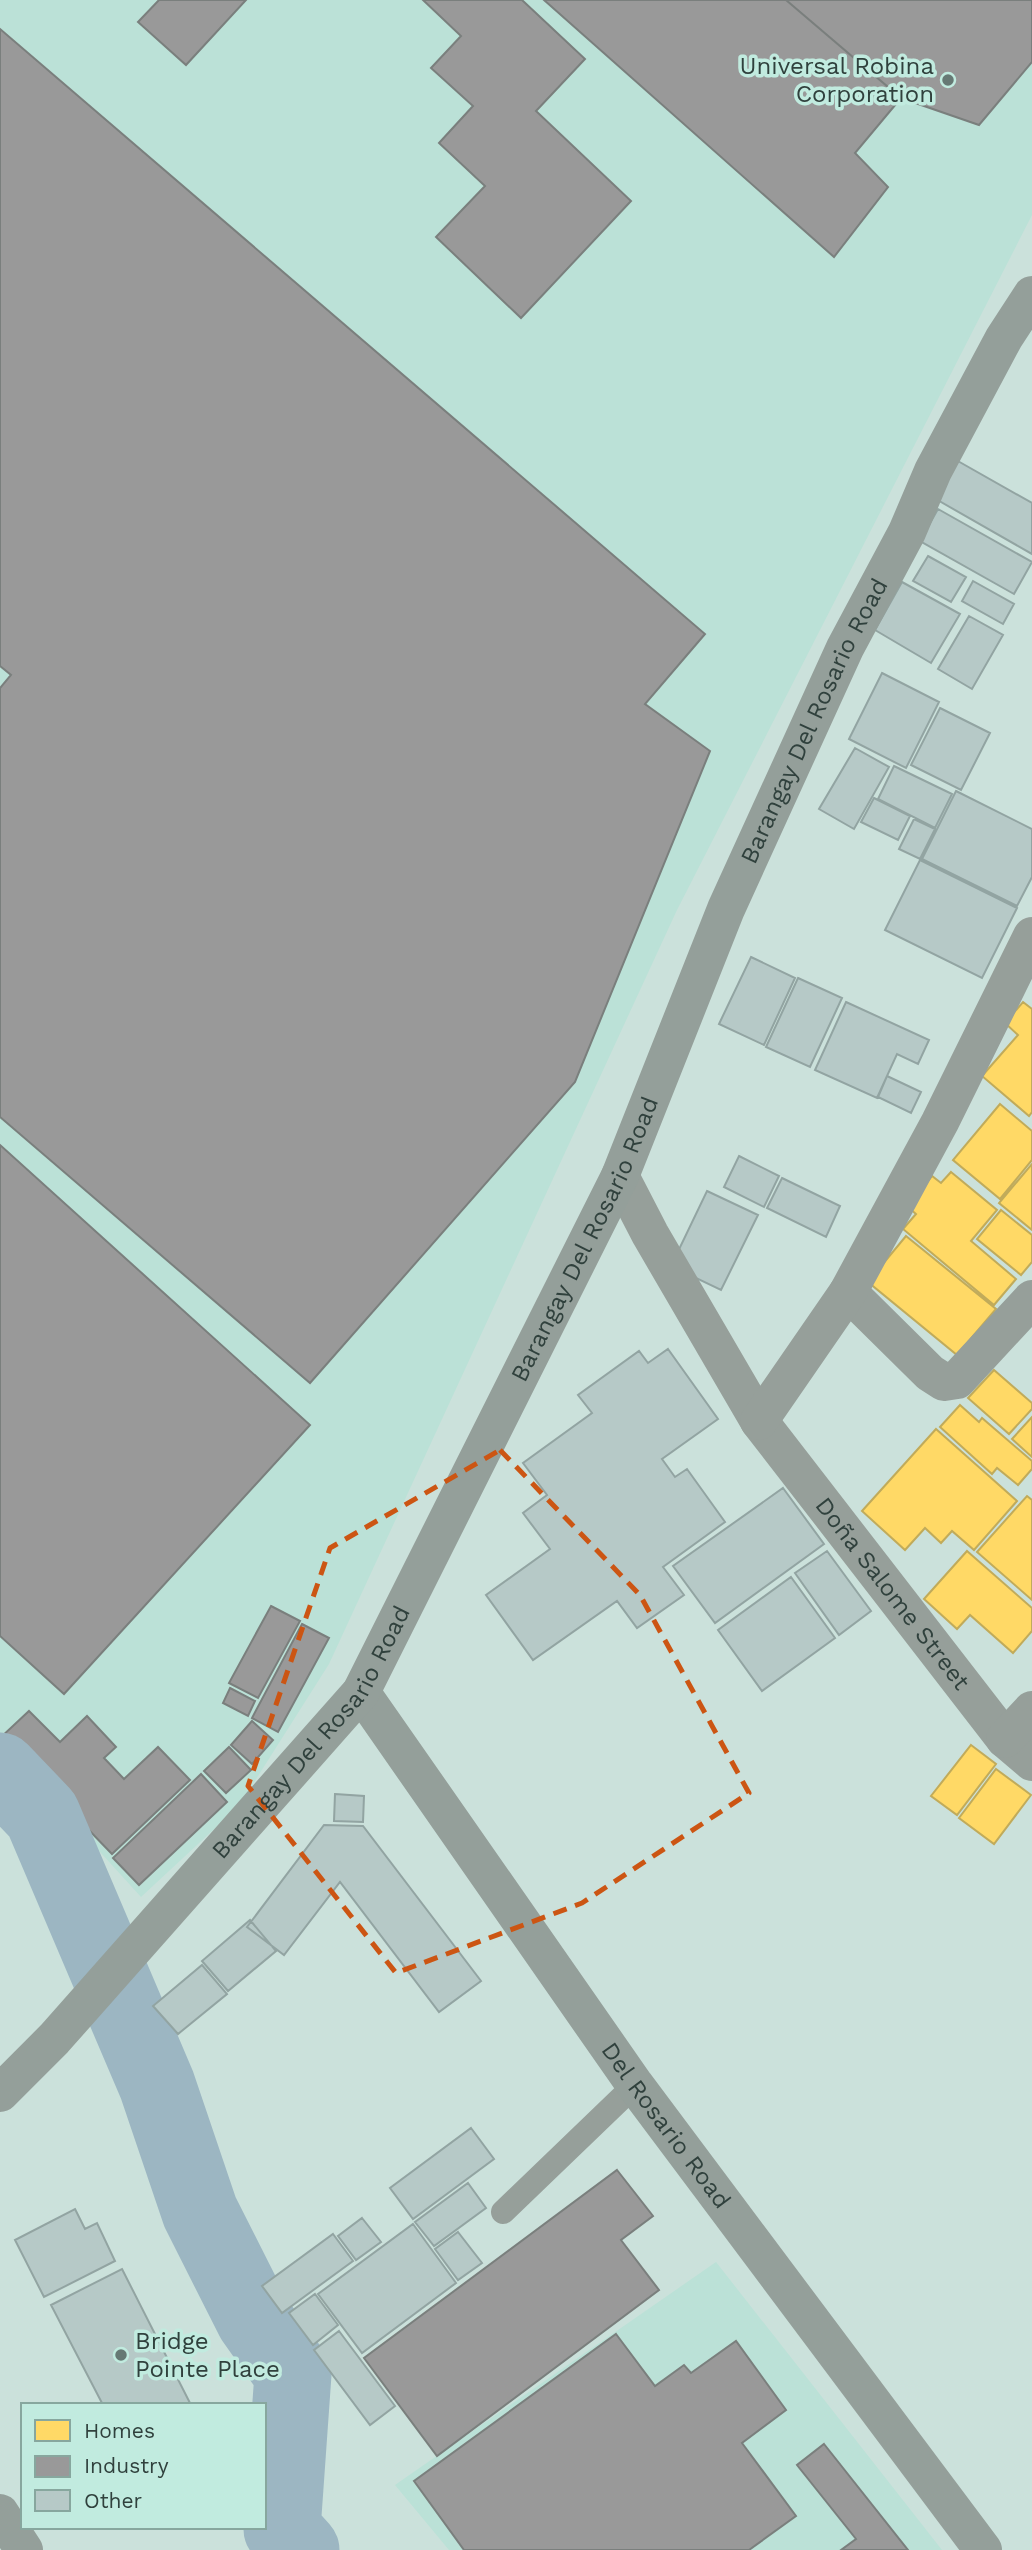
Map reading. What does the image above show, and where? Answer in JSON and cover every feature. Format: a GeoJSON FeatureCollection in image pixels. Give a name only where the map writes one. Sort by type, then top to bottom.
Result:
{"type":"FeatureCollection","features":[{"type":"Feature","properties":{"kind":"main road","name":"Barangay Del Rosario Road"},"geometry":{"type":"LineString","coordinates":[[0,2093],[54,2039],[361,1692],[620,1176],[726,909],[845,648],[906,532],[933,471],[998,350],[1032,295]]}},
{"type":"Feature","properties":{"kind":"main road","name":"Del Rosario Road"},"geometry":{"type":"LineString","coordinates":[[361,1692],[635,2085],[983,2550]]}},
{"type":"Feature","properties":{"kind":"main road"},"geometry":{"type":"LineString","coordinates":[[0,2513],[24,2550]]}},
{"type":"Feature","properties":{"kind":"street"},"geometry":{"type":"LineString","coordinates":[[759,1421],[848,1292],[940,1122],[1032,936]]}},
{"type":"Feature","properties":{"kind":"street","name":"Doña Salome Street"},"geometry":{"type":"LineString","coordinates":[[620,1176],[650,1234],[759,1421],[1019,1750]]}},
{"type":"Feature","properties":{"kind":"street"},"geometry":{"type":"LineString","coordinates":[[848,1292],[930,1373],[944,1382],[957,1380],[1032,1299]]}},
{"type":"Feature","properties":{"kind":"street"},"geometry":{"type":"LineString","coordinates":[[1019,1750],[1032,1710]]}},
{"type":"Feature","properties":{"kind":"lane"},"geometry":{"type":"LineString","coordinates":[[503,2212],[635,2085]]}},
{"type":"Feature","properties":{"kind":"highlighted area"},"geometry":{"type":"Polygon","coordinates":[[[500,1450],[640,1595],[749,1793],[582,1903],[396,1973],[248,1786],[330,1548],[500,1450]]]}},
{"type":"Feature","properties":{"kind":"shaded area"},"geometry":{"type":"Polygon","coordinates":[[[0,0],[1032,0],[1032,215],[677,910],[329,1664],[239,1806],[141,1897],[0,1742],[0,0]]]}},
{"type":"Feature","properties":{"kind":"shaded area"},"geometry":{"type":"Polygon","coordinates":[[[716,2262],[942,2550],[449,2550],[395,2485],[716,2262]]]}},
{"type":"Feature","properties":{"kind":"building: Homes"},"geometry":{"type":"Polygon","coordinates":[[[1023,1002],[1032,1009],[1032,1112],[1029,1116],[982,1076],[1018,1035],[1005,1023],[1023,1002]]]}},
{"type":"Feature","properties":{"kind":"building: Homes"},"geometry":{"type":"Polygon","coordinates":[[[1000,1104],[1032,1131],[1032,1160],[1000,1199],[953,1160],[1000,1104]]]}},
{"type":"Feature","properties":{"kind":"building: Homes"},"geometry":{"type":"Polygon","coordinates":[[[1032,1164],[1032,1230],[999,1203],[1032,1164]]]}},
{"type":"Feature","properties":{"kind":"building: Homes"},"geometry":{"type":"Polygon","coordinates":[[[951,1172],[997,1210],[971,1241],[1016,1279],[994,1305],[903,1229],[916,1214],[907,1206],[932,1176],[941,1183],[951,1172]]]}},
{"type":"Feature","properties":{"kind":"building: Homes"},"geometry":{"type":"Polygon","coordinates":[[[1001,1210],[1032,1235],[1032,1262],[1021,1275],[977,1239],[1001,1210]]]}},
{"type":"Feature","properties":{"kind":"building: Homes"},"geometry":{"type":"Polygon","coordinates":[[[906,1236],[996,1309],[957,1355],[868,1282],[906,1236]]]}},
{"type":"Feature","properties":{"kind":"building: Homes"},"geometry":{"type":"Polygon","coordinates":[[[994,1370],[1032,1403],[1032,1409],[1009,1434],[968,1398],[994,1370]]]}},
{"type":"Feature","properties":{"kind":"building: Homes"},"geometry":{"type":"Polygon","coordinates":[[[960,1405],[979,1422],[982,1418],[1032,1461],[1032,1469],[1018,1485],[997,1468],[992,1474],[940,1427],[960,1405]]]}},
{"type":"Feature","properties":{"kind":"building: Homes"},"geometry":{"type":"Polygon","coordinates":[[[1032,1417],[1032,1457],[1012,1439],[1032,1417]]]}},
{"type":"Feature","properties":{"kind":"building: Homes"},"geometry":{"type":"Polygon","coordinates":[[[936,1429],[1017,1501],[974,1550],[952,1531],[941,1543],[925,1528],[905,1550],[862,1511],[936,1429]]]}},
{"type":"Feature","properties":{"kind":"building: Homes"},"geometry":{"type":"Polygon","coordinates":[[[1027,1496],[1032,1500],[1032,1600],[977,1552],[1027,1496]]]}},
{"type":"Feature","properties":{"kind":"building: Homes"},"geometry":{"type":"Polygon","coordinates":[[[967,1551],[1032,1608],[1032,1631],[1013,1653],[970,1615],[957,1629],[924,1599],[967,1551]]]}},
{"type":"Feature","properties":{"kind":"building: Homes"},"geometry":{"type":"Polygon","coordinates":[[[971,1745],[996,1764],[957,1815],[931,1796],[971,1745]]]}},
{"type":"Feature","properties":{"kind":"building: Homes"},"geometry":{"type":"Polygon","coordinates":[[[996,1769],[1031,1795],[994,1844],[959,1818],[996,1769]]]}},
{"type":"Feature","properties":{"kind":"building: Industry"},"geometry":{"type":"Polygon","coordinates":[[[159,0],[246,0],[186,65],[138,22],[159,0]]]}},
{"type":"Feature","properties":{"kind":"building: Industry"},"geometry":{"type":"Polygon","coordinates":[[[423,0],[522,0],[585,59],[536,111],[631,201],[521,318],[436,237],[485,186],[439,143],[473,106],[431,68],[461,36],[423,0]]]}},
{"type":"Feature","properties":{"kind":"building: Industry"},"geometry":{"type":"Polygon","coordinates":[[[544,0],[786,0],[901,98],[855,153],[888,187],[834,257],[544,0]]]}},
{"type":"Feature","properties":{"kind":"building: Industry","name":"Universal Robina Corporation"},"geometry":{"type":"Polygon","coordinates":[[[786,0],[1032,0],[1032,62],[979,125],[901,98],[786,0]]]}},
{"type":"Feature","properties":{"kind":"building: Industry"},"geometry":{"type":"Polygon","coordinates":[[[0,29],[705,634],[645,704],[710,751],[575,1082],[310,1383],[0,1117],[0,688],[11,675],[0,666],[0,29]]]}},
{"type":"Feature","properties":{"kind":"building: Industry"},"geometry":{"type":"Polygon","coordinates":[[[0,1145],[310,1425],[64,1694],[0,1636],[0,1145]]]}},
{"type":"Feature","properties":{"kind":"building: Industry"},"geometry":{"type":"Polygon","coordinates":[[[271,1606],[300,1621],[258,1698],[229,1683],[271,1606]]]}},
{"type":"Feature","properties":{"kind":"building: Industry"},"geometry":{"type":"Polygon","coordinates":[[[302,1624],[329,1638],[278,1732],[252,1718],[302,1624]]]}},
{"type":"Feature","properties":{"kind":"building: Industry"},"geometry":{"type":"Polygon","coordinates":[[[230,1688],[255,1701],[248,1716],[223,1703],[230,1688]]]}},
{"type":"Feature","properties":{"kind":"building: Industry"},"geometry":{"type":"Polygon","coordinates":[[[29,1711],[60,1742],[87,1716],[116,1747],[104,1758],[124,1779],[158,1747],[190,1780],[112,1854],[0,1738],[29,1711]]]}},
{"type":"Feature","properties":{"kind":"building: Industry"},"geometry":{"type":"Polygon","coordinates":[[[252,1721],[273,1740],[252,1764],[231,1745],[252,1721]]]}},
{"type":"Feature","properties":{"kind":"building: Industry"},"geometry":{"type":"Polygon","coordinates":[[[229,1747],[251,1770],[226,1793],[204,1771],[229,1747]]]}},
{"type":"Feature","properties":{"kind":"building: Industry"},"geometry":{"type":"Polygon","coordinates":[[[201,1774],[227,1802],[139,1885],[113,1858],[201,1774]]]}},
{"type":"Feature","properties":{"kind":"building: Industry"},"geometry":{"type":"Polygon","coordinates":[[[617,2170],[653,2216],[621,2240],[659,2290],[437,2456],[364,2358],[617,2170]]]}},
{"type":"Feature","properties":{"kind":"building: Industry"},"geometry":{"type":"Polygon","coordinates":[[[616,2334],[655,2386],[684,2365],[691,2373],[736,2341],[786,2410],[742,2443],[796,2516],[749,2550],[464,2550],[414,2481],[616,2334]]]}},
{"type":"Feature","properties":{"kind":"building: Industry"},"geometry":{"type":"Polygon","coordinates":[[[824,2444],[908,2550],[841,2550],[856,2539],[797,2465],[824,2444]]]}},
{"type":"Feature","properties":{"kind":"building: Other"},"geometry":{"type":"Polygon","coordinates":[[[949,456],[1032,503],[1032,554],[927,494],[949,456]]]}},
{"type":"Feature","properties":{"kind":"building: Other"},"geometry":{"type":"Polygon","coordinates":[[[938,509],[1032,562],[1014,594],[920,541],[938,509]]]}},
{"type":"Feature","properties":{"kind":"building: Other"},"geometry":{"type":"Polygon","coordinates":[[[928,556],[966,577],[951,602],[913,581],[928,556]]]}},
{"type":"Feature","properties":{"kind":"building: Other"},"geometry":{"type":"Polygon","coordinates":[[[973,581],[1014,604],[1003,624],[962,601],[973,581]]]}},
{"type":"Feature","properties":{"kind":"building: Other"},"geometry":{"type":"Polygon","coordinates":[[[902,582],[960,614],[931,663],[875,630],[902,582]]]}},
{"type":"Feature","properties":{"kind":"building: Other"},"geometry":{"type":"Polygon","coordinates":[[[969,616],[1003,635],[972,689],[938,669],[969,616]]]}},
{"type":"Feature","properties":{"kind":"building: Other"},"geometry":{"type":"Polygon","coordinates":[[[882,673],[939,702],[906,768],[849,739],[882,673]]]}},
{"type":"Feature","properties":{"kind":"building: Other"},"geometry":{"type":"Polygon","coordinates":[[[940,708],[990,733],[961,790],[911,765],[940,708]]]}},
{"type":"Feature","properties":{"kind":"building: Other"},"geometry":{"type":"Polygon","coordinates":[[[855,748],[889,767],[854,829],[819,809],[855,748]]]}},
{"type":"Feature","properties":{"kind":"building: Other"},"geometry":{"type":"Polygon","coordinates":[[[894,766],[952,794],[935,828],[878,799],[894,766]]]}},
{"type":"Feature","properties":{"kind":"building: Other"},"geometry":{"type":"Polygon","coordinates":[[[956,791],[1032,829],[1032,877],[1017,906],[922,859],[956,791]]]}},
{"type":"Feature","properties":{"kind":"building: Other"},"geometry":{"type":"Polygon","coordinates":[[[874,798],[910,816],[898,840],[861,822],[874,798]]]}},
{"type":"Feature","properties":{"kind":"building: Other"},"geometry":{"type":"Polygon","coordinates":[[[914,819],[935,829],[920,859],[899,849],[914,819]]]}},
{"type":"Feature","properties":{"kind":"building: Other"},"geometry":{"type":"Polygon","coordinates":[[[920,860],[1017,908],[982,978],[885,930],[920,860]]]}},
{"type":"Feature","properties":{"kind":"building: Other"},"geometry":{"type":"Polygon","coordinates":[[[751,957],[795,978],[764,1045],[719,1024],[751,957]]]}},
{"type":"Feature","properties":{"kind":"building: Other"},"geometry":{"type":"Polygon","coordinates":[[[798,978],[842,998],[810,1067],[766,1047],[798,978]]]}},
{"type":"Feature","properties":{"kind":"building: Other"},"geometry":{"type":"Polygon","coordinates":[[[846,1002],[929,1040],[918,1064],[897,1054],[877,1098],[815,1070],[846,1002]]]}},
{"type":"Feature","properties":{"kind":"building: Other"},"geometry":{"type":"Polygon","coordinates":[[[887,1076],[921,1092],[911,1113],[878,1097],[887,1076]]]}},
{"type":"Feature","properties":{"kind":"building: Other"},"geometry":{"type":"Polygon","coordinates":[[[739,1156],[779,1176],[764,1207],[724,1187],[739,1156]]]}},
{"type":"Feature","properties":{"kind":"building: Other"},"geometry":{"type":"Polygon","coordinates":[[[782,1178],[840,1206],[826,1237],[767,1208],[782,1178]]]}},
{"type":"Feature","properties":{"kind":"building: Other"},"geometry":{"type":"Polygon","coordinates":[[[707,1191],[758,1215],[721,1290],[671,1266],[707,1191]]]}},
{"type":"Feature","properties":{"kind":"building: Other"},"geometry":{"type":"Polygon","coordinates":[[[668,1349],[718,1419],[662,1459],[675,1477],[687,1469],[725,1522],[663,1567],[684,1595],[637,1628],[617,1601],[533,1660],[486,1595],[550,1549],[523,1513],[547,1495],[523,1463],[592,1413],[578,1395],[639,1351],[648,1363],[668,1349]]]}},
{"type":"Feature","properties":{"kind":"building: Other"},"geometry":{"type":"Polygon","coordinates":[[[783,1488],[824,1544],[715,1623],[673,1566],[783,1488]]]}},
{"type":"Feature","properties":{"kind":"building: Other"},"geometry":{"type":"Polygon","coordinates":[[[827,1551],[871,1611],[839,1635],[795,1573],[827,1551]]]}},
{"type":"Feature","properties":{"kind":"building: Other"},"geometry":{"type":"Polygon","coordinates":[[[791,1577],[835,1638],[762,1691],[718,1630],[791,1577]]]}},
{"type":"Feature","properties":{"kind":"building: Other"},"geometry":{"type":"Polygon","coordinates":[[[335,1794],[364,1796],[363,1822],[334,1821],[335,1794]]]}},
{"type":"Feature","properties":{"kind":"building: Other"},"geometry":{"type":"Polygon","coordinates":[[[324,1825],[363,1826],[481,1981],[439,2012],[340,1882],[284,1955],[247,1927],[324,1825]]]}},
{"type":"Feature","properties":{"kind":"building: Other"},"geometry":{"type":"Polygon","coordinates":[[[250,1920],[276,1951],[228,1991],[202,1961],[250,1920]]]}},
{"type":"Feature","properties":{"kind":"building: Other"},"geometry":{"type":"Polygon","coordinates":[[[202,1965],[227,1994],[178,2034],[153,2006],[202,1965]]]}},
{"type":"Feature","properties":{"kind":"building: Other"},"geometry":{"type":"Polygon","coordinates":[[[471,2128],[494,2159],[413,2219],[390,2188],[471,2128]]]}},
{"type":"Feature","properties":{"kind":"building: Other"},"geometry":{"type":"Polygon","coordinates":[[[468,2183],[486,2208],[434,2246],[415,2222],[468,2183]]]}},
{"type":"Feature","properties":{"kind":"building: Other"},"geometry":{"type":"Polygon","coordinates":[[[75,2209],[85,2229],[97,2223],[115,2261],[44,2297],[15,2240],[75,2209]]]}},
{"type":"Feature","properties":{"kind":"building: Other"},"geometry":{"type":"Polygon","coordinates":[[[362,2218],[381,2242],[356,2260],[338,2236],[362,2218]]]}},
{"type":"Feature","properties":{"kind":"building: Other"},"geometry":{"type":"Polygon","coordinates":[[[413,2224],[456,2283],[362,2353],[318,2294],[413,2224]]]}},
{"type":"Feature","properties":{"kind":"building: Other"},"geometry":{"type":"Polygon","coordinates":[[[458,2232],[482,2263],[458,2280],[435,2249],[458,2232]]]}},
{"type":"Feature","properties":{"kind":"building: Other"},"geometry":{"type":"Polygon","coordinates":[[[333,2234],[353,2261],[282,2313],[262,2286],[333,2234]]]}},
{"type":"Feature","properties":{"kind":"building: Other","name":"Bridge Pointe Place"},"geometry":{"type":"Polygon","coordinates":[[[122,2269],[190,2403],[102,2403],[51,2305],[122,2269]]]}},
{"type":"Feature","properties":{"kind":"building: Other"},"geometry":{"type":"Polygon","coordinates":[[[315,2294],[338,2325],[313,2345],[289,2313],[315,2294]]]}},
{"type":"Feature","properties":{"kind":"building: Other"},"geometry":{"type":"Polygon","coordinates":[[[339,2331],[395,2406],[370,2425],[314,2350],[339,2331]]]}},
{"type":"Feature","properties":{"kind":"waterway"},"geometry":{"type":"LineString","coordinates":[[0,1771],[42,1815],[157,2085],[200,2212],[254,2319],[293,2374],[282,2529],[301,2550]]}},
{"type":"Feature","properties":{"kind":"place","name":"Universal Robina Corporation"},"geometry":{"type":"Point","coordinates":[948,80]}},
{"type":"Feature","properties":{"kind":"place","name":"Bridge Pointe Place"},"geometry":{"type":"Point","coordinates":[121,2355]}}]}
